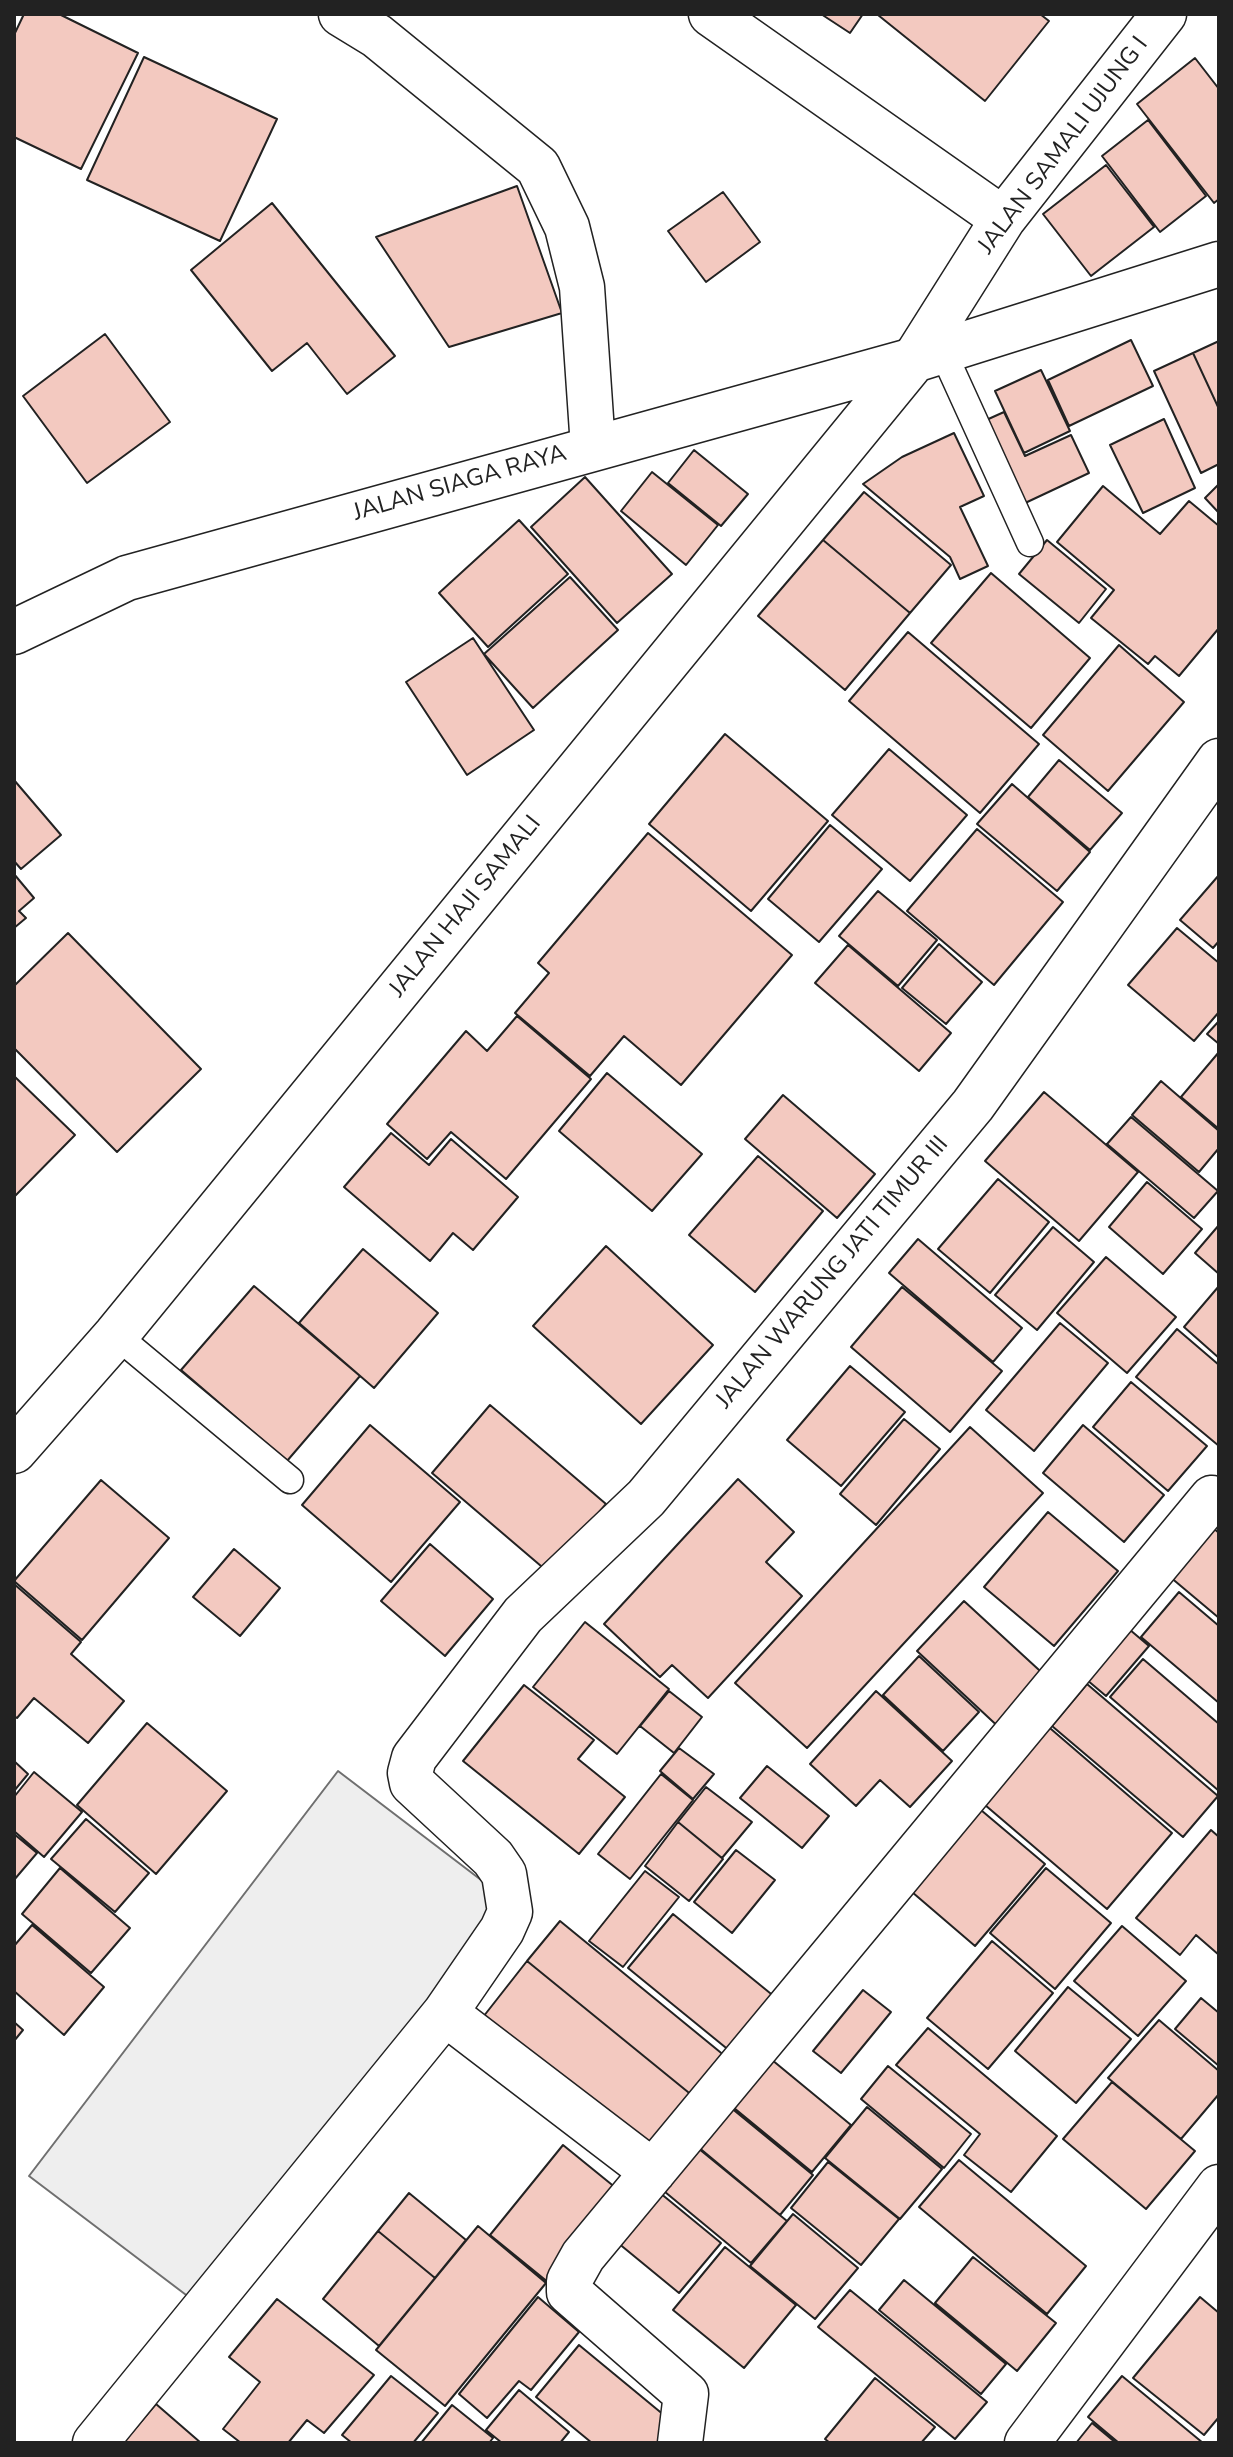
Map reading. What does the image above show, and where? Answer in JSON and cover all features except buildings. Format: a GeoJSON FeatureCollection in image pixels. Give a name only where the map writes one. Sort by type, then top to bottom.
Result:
{"type":"FeatureCollection","features":[{"type":"Feature","properties":{"kind":"street"},"geometry":{"type":"LineString","coordinates":[[341,14],[377,36],[538,167],[567,227],[582,287],[593,447]]}},
{"type":"Feature","properties":{"kind":"street"},"geometry":{"type":"LineString","coordinates":[[711,14],[1003,219]]}},
{"type":"Feature","properties":{"kind":"street","name":"JALAN SAMALI UJUNG I"},"geometry":{"type":"LineString","coordinates":[[929,356],[1003,219],[1164,14]]}},
{"type":"Feature","properties":{"kind":"street","name":"JALAN SIAGA RAYA"},"geometry":{"type":"LineString","coordinates":[[14,632],[127,578],[929,356],[1219,264]]}},
{"type":"Feature","properties":{"kind":"street","name":"JALAN HAJI SAMALI"},"geometry":{"type":"LineString","coordinates":[[14,1451],[116,1335],[929,356]]}},
{"type":"Feature","properties":{"kind":"street","name":"JALAN WARUNG JATI TIMUR III"},"geometry":{"type":"LineString","coordinates":[[445,2013],[502,1930],[510,1912],[510,1893],[504,1874],[493,1858],[412,1783],[410,1773],[414,1758],[523,1615],[646,1498],[973,1105],[1219,761]]}},
{"type":"Feature","properties":{"kind":"street"},"geometry":{"type":"LineString","coordinates":[[680,2443],[686,2394],[569,2292],[569,2281],[583,2256],[1217,1497]]}},
{"type":"Feature","properties":{"kind":"street"},"geometry":{"type":"LineString","coordinates":[[95,2443],[445,2013],[653,2172]]}},
{"type":"Feature","properties":{"kind":"street"},"geometry":{"type":"LineString","coordinates":[[1027,2443],[1219,2187]]}},
{"type":"Feature","properties":{"kind":"lane"},"geometry":{"type":"LineString","coordinates":[[929,356],[1030,543]]}},
{"type":"Feature","properties":{"kind":"lane"},"geometry":{"type":"LineString","coordinates":[[116,1335],[290,1480]]}},
{"type":"Feature","properties":{"kind":"shaded area"},"geometry":{"type":"Polygon","coordinates":[[[338,1771],[510,1902],[202,2307],[29,2176],[338,1771]]]}}]}
